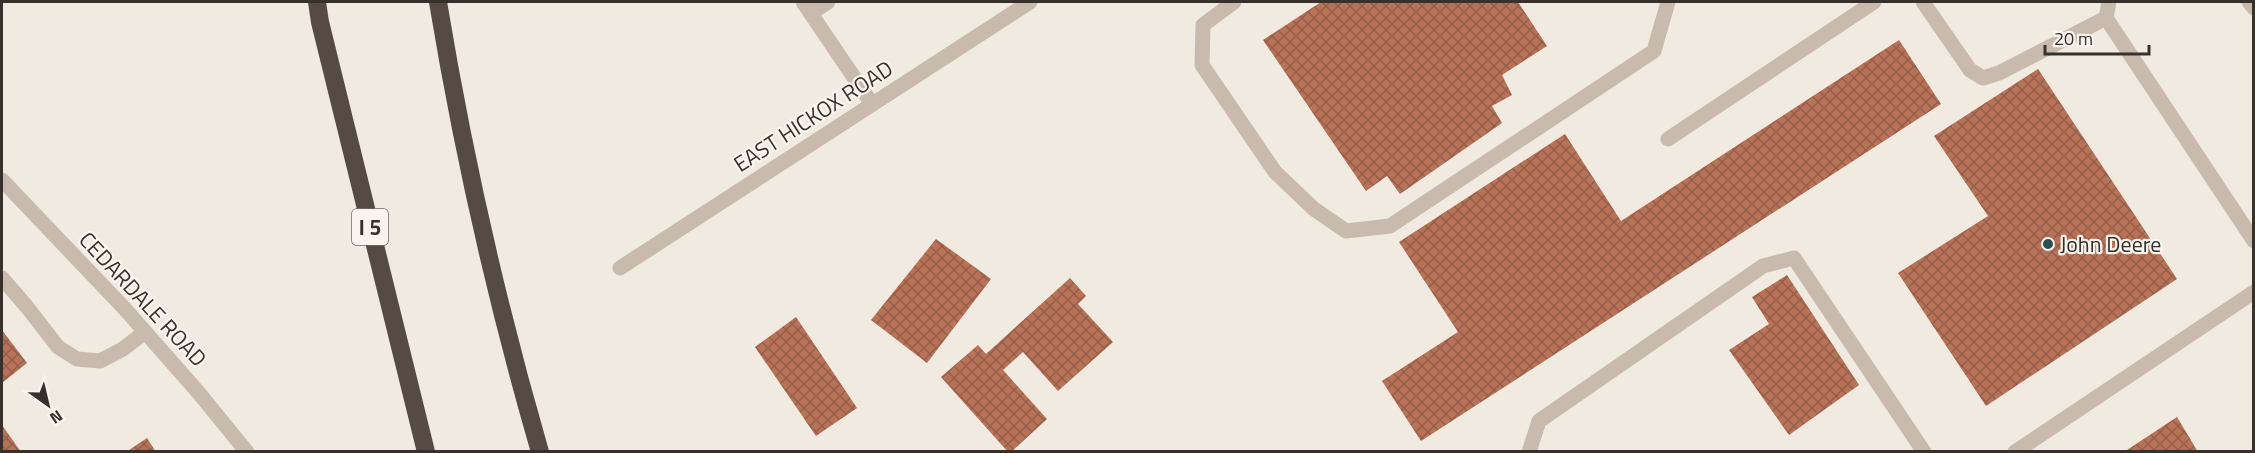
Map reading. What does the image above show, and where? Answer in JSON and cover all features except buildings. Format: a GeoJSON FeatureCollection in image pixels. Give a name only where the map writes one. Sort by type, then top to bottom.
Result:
{"type":"FeatureCollection","features":[{"type":"Feature","properties":{"kind":"highway","name":"I 5"},"geometry":{"type":"LineString","coordinates":[[317,2],[426,452]]}},
{"type":"Feature","properties":{"kind":"highway"},"geometry":{"type":"LineString","coordinates":[[438,2],[488,255],[540,452]]}},
{"type":"Feature","properties":{"kind":"street"},"geometry":{"type":"LineString","coordinates":[[828,2],[807,7],[872,104]]}},
{"type":"Feature","properties":{"kind":"street","name":"EAST HICKOX ROAD"},"geometry":{"type":"LineString","coordinates":[[620,268],[1030,2]]}},
{"type":"Feature","properties":{"kind":"street"},"geometry":{"type":"LineString","coordinates":[[1234,2],[1203,25],[1202,64],[1275,172],[1314,208],[1346,231],[1390,226],[1654,51],[1668,2]]}},
{"type":"Feature","properties":{"kind":"street"},"geometry":{"type":"LineString","coordinates":[[1668,139],[1874,2]]}},
{"type":"Feature","properties":{"kind":"street"},"geometry":{"type":"LineString","coordinates":[[1923,2],[1970,70],[1983,78],[1999,73],[2106,18]]}},
{"type":"Feature","properties":{"kind":"street"},"geometry":{"type":"LineString","coordinates":[[2109,2],[2106,18],[2253,241]]}},
{"type":"Feature","properties":{"kind":"street"},"geometry":{"type":"LineString","coordinates":[[2249,2],[2253,8]]}},
{"type":"Feature","properties":{"kind":"street","name":"CEDARDALE ROAD"},"geometry":{"type":"LineString","coordinates":[[2,180],[145,332],[247,452]]}},
{"type":"Feature","properties":{"kind":"street"},"geometry":{"type":"LineString","coordinates":[[1529,452],[1539,422],[1763,266],[1794,258],[1924,452]]}},
{"type":"Feature","properties":{"kind":"street"},"geometry":{"type":"LineString","coordinates":[[2,278],[58,347],[77,359],[100,361],[123,349],[145,332]]}},
{"type":"Feature","properties":{"kind":"street"},"geometry":{"type":"LineString","coordinates":[[2015,452],[2253,292]]}},
{"type":"Feature","properties":{"kind":"place","name":"John Deere"},"geometry":{"type":"Point","coordinates":[2048,244]}}]}
